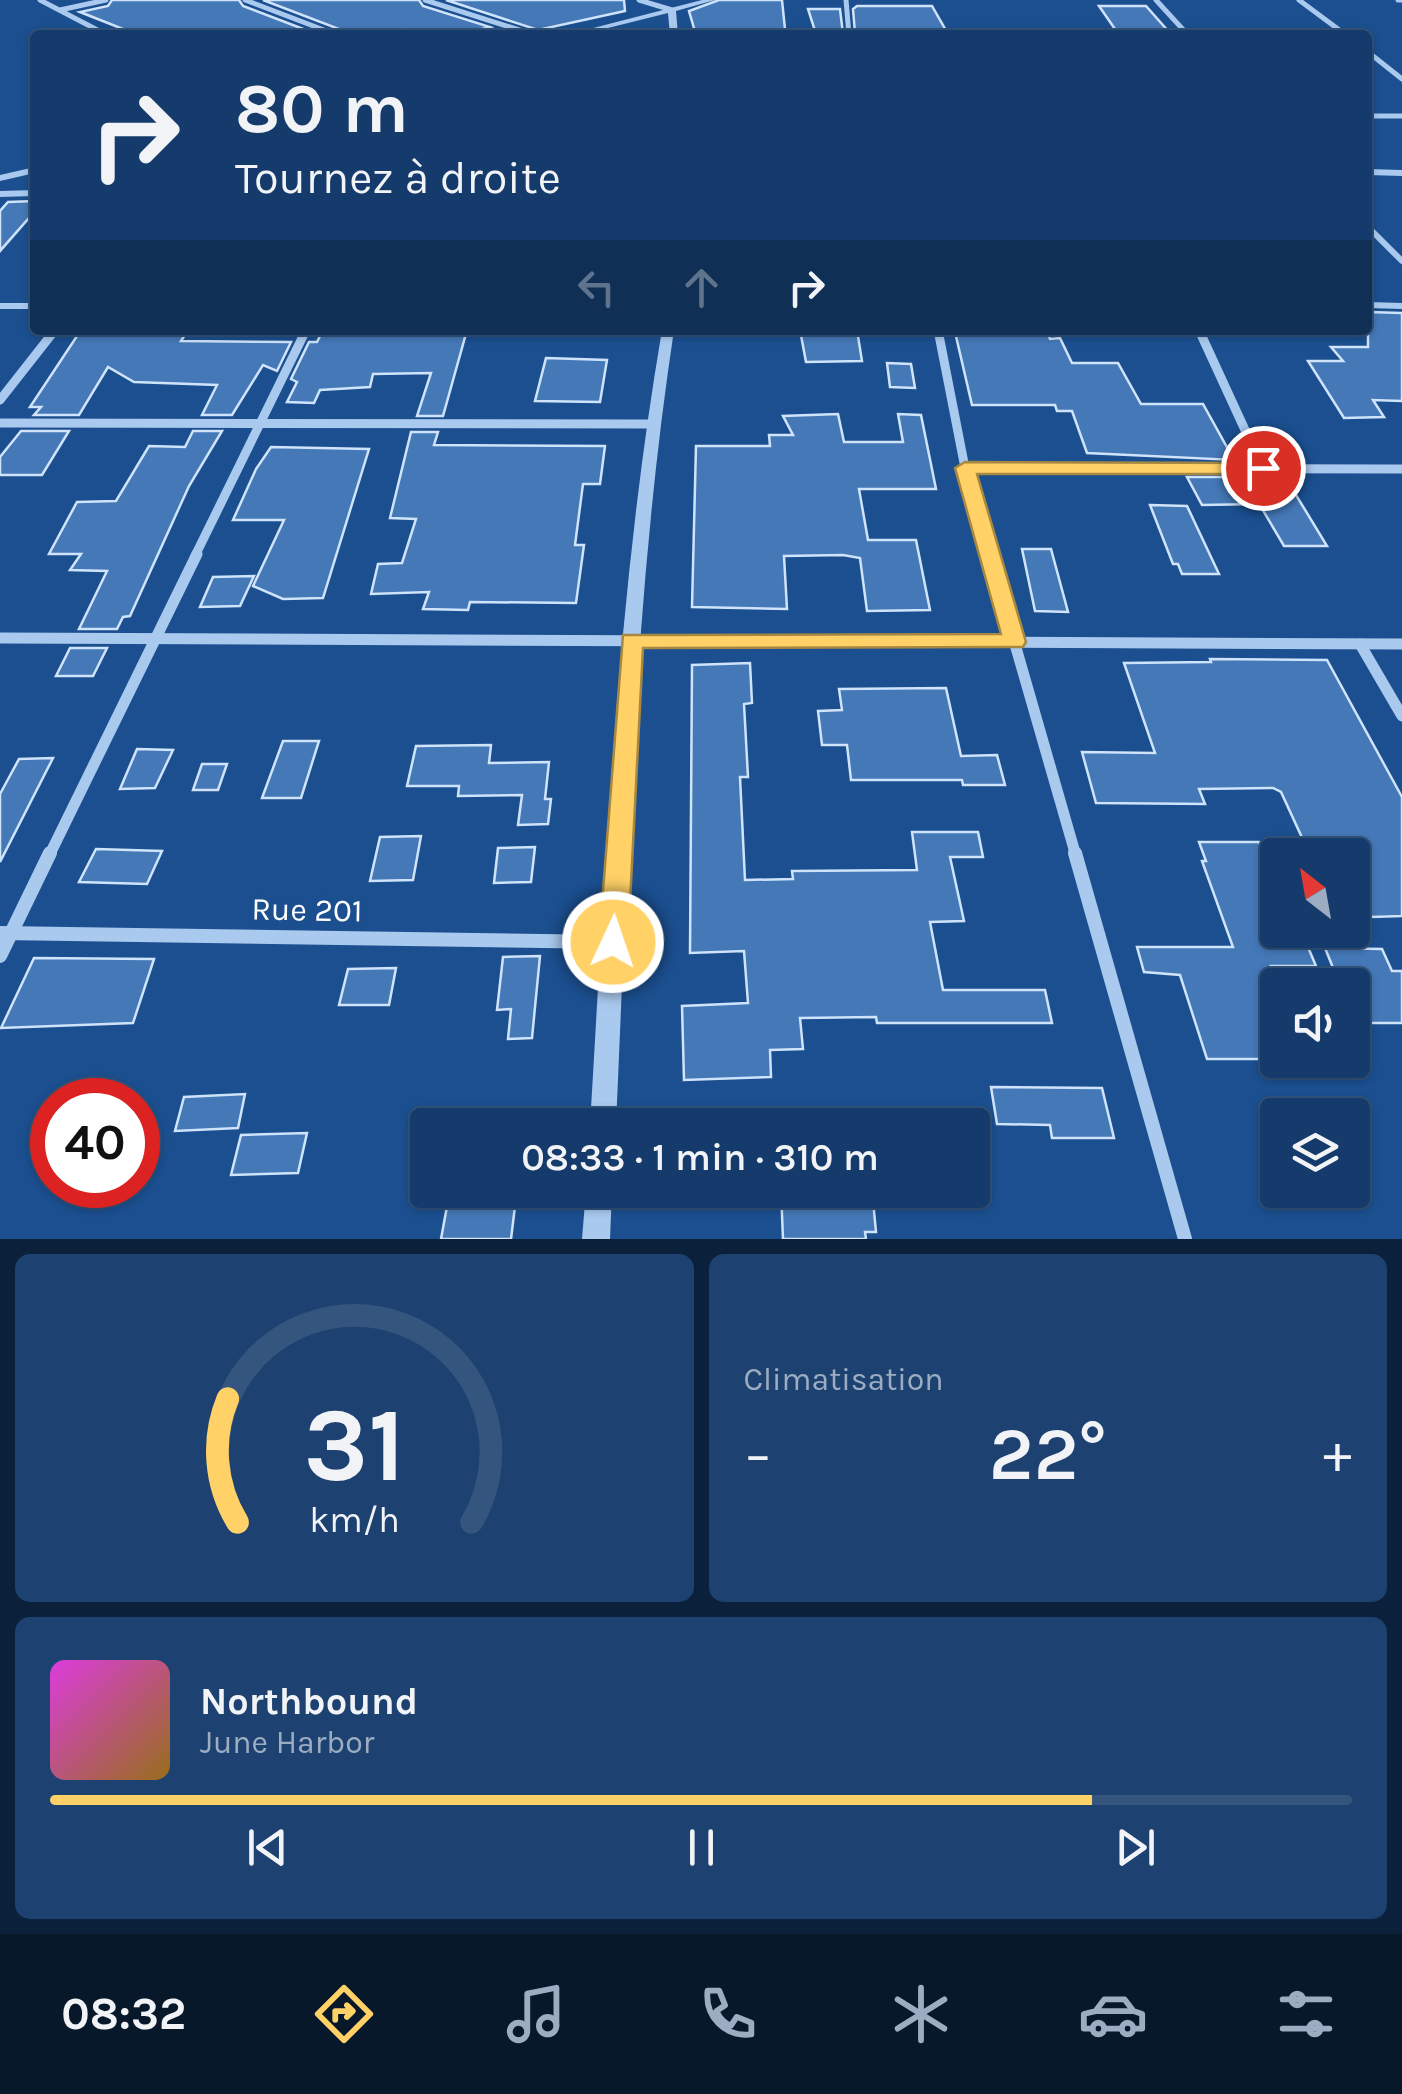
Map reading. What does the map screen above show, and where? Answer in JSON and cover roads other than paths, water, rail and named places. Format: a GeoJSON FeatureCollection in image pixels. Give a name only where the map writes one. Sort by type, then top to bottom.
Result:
{"type":"FeatureCollection","features":[{"type":"Feature","properties":{"kind":"street"},"geometry":{"type":"LineString","coordinates":[[40,0],[97,30]]}},
{"type":"Feature","properties":{"kind":"street"},"geometry":{"type":"LineString","coordinates":[[59,10],[106,0]]}},
{"type":"Feature","properties":{"kind":"street"},"geometry":{"type":"LineString","coordinates":[[244,0],[324,30]]}},
{"type":"Feature","properties":{"kind":"street"},"geometry":{"type":"LineString","coordinates":[[424,0],[519,30]]}},
{"type":"Feature","properties":{"kind":"street"},"geometry":{"type":"LineString","coordinates":[[639,0],[672,10]]}},
{"type":"Feature","properties":{"kind":"street"},"geometry":{"type":"LineString","coordinates":[[590,30],[712,0]]}},
{"type":"Feature","properties":{"kind":"street"},"geometry":{"type":"LineString","coordinates":[[846,0],[849,30]]}},
{"type":"Feature","properties":{"kind":"street"},"geometry":{"type":"LineString","coordinates":[[1156,0],[1183,30]]}},
{"type":"Feature","properties":{"kind":"street"},"geometry":{"type":"LineString","coordinates":[[1299,0],[1339,30]]}},
{"type":"Feature","properties":{"kind":"street"},"geometry":{"type":"LineString","coordinates":[[672,10],[674,30]]}},
{"type":"Feature","properties":{"kind":"street"},"geometry":{"type":"LineString","coordinates":[[1372,55],[1402,80]]}},
{"type":"Feature","properties":{"kind":"street"},"geometry":{"type":"LineString","coordinates":[[1372,116],[1402,116]]}},
{"type":"Feature","properties":{"kind":"street"},"geometry":{"type":"LineString","coordinates":[[0,178],[30,171]]}},
{"type":"Feature","properties":{"kind":"street"},"geometry":{"type":"LineString","coordinates":[[1372,172],[1402,172]]}},
{"type":"Feature","properties":{"kind":"street"},"geometry":{"type":"LineString","coordinates":[[0,194],[30,192]]}},
{"type":"Feature","properties":{"kind":"street"},"geometry":{"type":"LineString","coordinates":[[1372,231],[1402,261]]}},
{"type":"Feature","properties":{"kind":"street"},"geometry":{"type":"LineString","coordinates":[[1372,305],[1402,306]]}},
{"type":"Feature","properties":{"kind":"street"},"geometry":{"type":"LineString","coordinates":[[0,306],[30,306]]}},
{"type":"Feature","properties":{"kind":"street"},"geometry":{"type":"LineString","coordinates":[[0,400],[52,335]]}},
{"type":"Feature","properties":{"kind":"street"},"geometry":{"type":"LineString","coordinates":[[0,956],[6,933],[303,335]]}},
{"type":"Feature","properties":{"kind":"street"},"geometry":{"type":"LineString","coordinates":[[604,1108],[632,640],[651,424],[667,335]]}},
{"type":"Feature","properties":{"kind":"street"},"geometry":{"type":"LineString","coordinates":[[939,335],[965,468],[1186,1239]]}},
{"type":"Feature","properties":{"kind":"street"},"geometry":{"type":"LineString","coordinates":[[1201,335],[1263,468]]}},
{"type":"Feature","properties":{"kind":"street"},"geometry":{"type":"LineString","coordinates":[[0,423],[651,424]]}},
{"type":"Feature","properties":{"kind":"street"},"geometry":{"type":"LineString","coordinates":[[965,468],[1402,469]]}},
{"type":"Feature","properties":{"kind":"street"},"geometry":{"type":"LineString","coordinates":[[0,638],[1402,644]]}},
{"type":"Feature","properties":{"kind":"street"},"geometry":{"type":"LineString","coordinates":[[1360,644],[1402,716]]}},
{"type":"Feature","properties":{"kind":"street","name":"Rue 201"},"geometry":{"type":"LineString","coordinates":[[6,933],[613,942]]}},
{"type":"Feature","properties":{"kind":"street"},"geometry":{"type":"LineString","coordinates":[[596,1239],[598,1208]]}}]}
